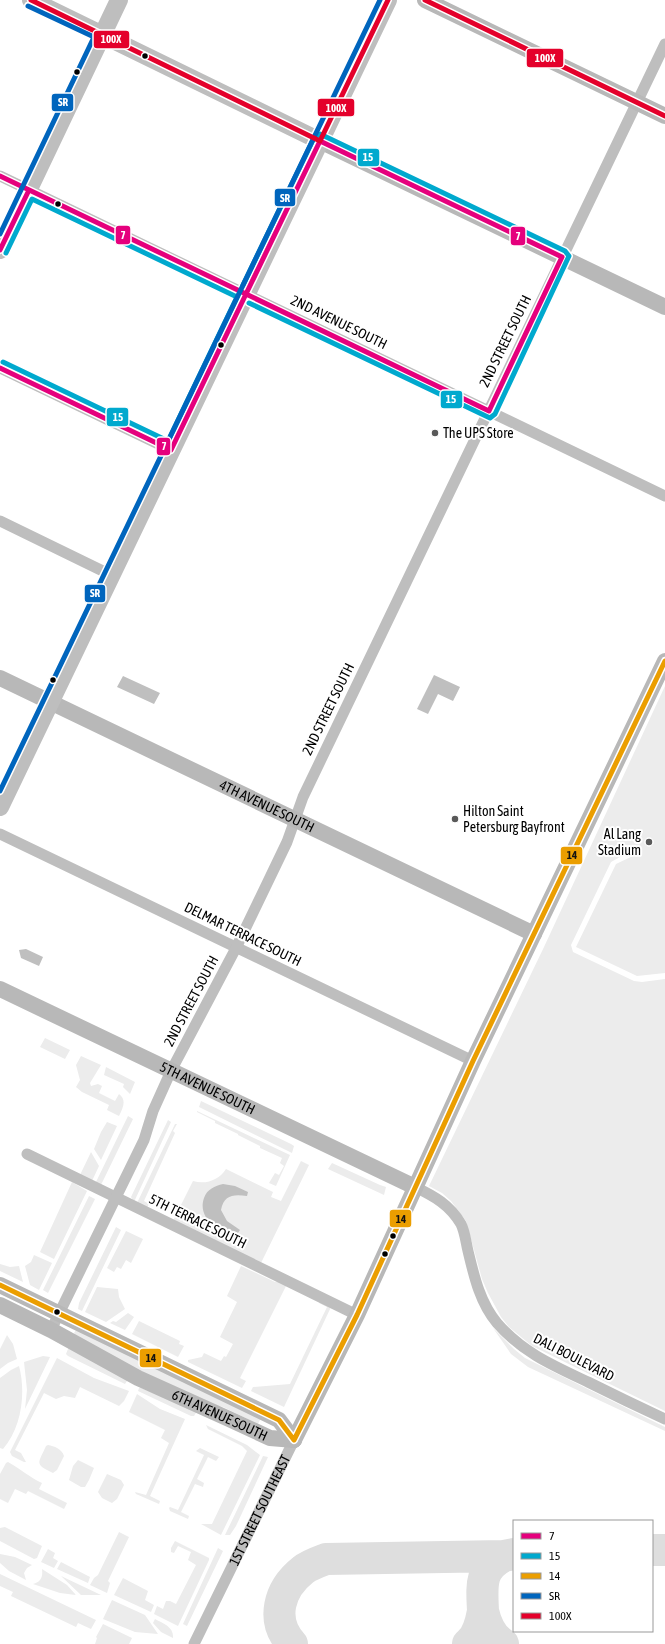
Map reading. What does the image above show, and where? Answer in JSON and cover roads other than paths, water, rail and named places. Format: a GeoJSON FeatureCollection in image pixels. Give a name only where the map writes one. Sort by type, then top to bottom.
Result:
{"type":"FeatureCollection","features":[{"type":"Feature","properties":{"kind":"main road"},"geometry":{"type":"LineString","coordinates":[[31,0],[320,141]]}},
{"type":"Feature","properties":{"kind":"main road"},"geometry":{"type":"LineString","coordinates":[[0,250],[120,0]]}},
{"type":"Feature","properties":{"kind":"main road"},"geometry":{"type":"LineString","coordinates":[[0,807],[388,0]]}},
{"type":"Feature","properties":{"kind":"street"},"geometry":{"type":"LineString","coordinates":[[424,0],[665,116]]}},
{"type":"Feature","properties":{"kind":"street","name":"2ND STREET SOUTH"},"geometry":{"type":"LineString","coordinates":[[50,1330],[144,1140],[153,1111],[171,1071],[236,948],[287,842],[303,797],[665,44]]}},
{"type":"Feature","properties":{"kind":"street"},"geometry":{"type":"LineString","coordinates":[[320,141],[665,307]]}},
{"type":"Feature","properties":{"kind":"street","name":"2ND AVENUE SOUTH"},"geometry":{"type":"LineString","coordinates":[[0,176],[665,496]]}},
{"type":"Feature","properties":{"kind":"street"},"geometry":{"type":"LineString","coordinates":[[0,368],[171,450]]}},
{"type":"Feature","properties":{"kind":"street"},"geometry":{"type":"LineString","coordinates":[[0,521],[111,575]]}},
{"type":"Feature","properties":{"kind":"street","name":"1ST STREET SOUTHEAST"},"geometry":{"type":"LineString","coordinates":[[194,1644],[357,1315],[473,1061],[665,661]]}},
{"type":"Feature","properties":{"kind":"street","name":"4TH AVENUE SOUTH"},"geometry":{"type":"LineString","coordinates":[[0,678],[534,934]]}},
{"type":"Feature","properties":{"kind":"street","name":"DELMAR TERRACE SOUTH"},"geometry":{"type":"LineString","coordinates":[[0,834],[473,1061]]}},
{"type":"Feature","properties":{"kind":"street","name":"5TH AVENUE SOUTH"},"geometry":{"type":"LineString","coordinates":[[0,989],[415,1187]]}},
{"type":"Feature","properties":{"kind":"street","name":"5TH TERRACE SOUTH"},"geometry":{"type":"LineString","coordinates":[[27,1154],[357,1315]]}},
{"type":"Feature","properties":{"kind":"street","name":"DALI BOULEVARD"},"geometry":{"type":"LineString","coordinates":[[415,1187],[438,1199],[447,1206],[461,1225],[476,1282],[482,1296],[496,1322],[518,1344],[528,1352],[559,1368],[665,1419]]}},
{"type":"Feature","properties":{"kind":"street","name":"6TH AVENUE SOUTH"},"geometry":{"type":"LineString","coordinates":[[0,1285],[279,1420],[294,1440]]}},
{"type":"Feature","properties":{"kind":"street","name":"6TH AVENUE SOUTH"},"geometry":{"type":"LineString","coordinates":[[0,1305],[50,1330],[138,1378],[228,1420],[270,1438],[294,1440]]}},
{"type":"Feature","properties":{"kind":"place","name":"The UPS Store"},"geometry":{"type":"Point","coordinates":[435,433]}},
{"type":"Feature","properties":{"kind":"place","name":"Hilton Saint Petersburg Bayfront"},"geometry":{"type":"Point","coordinates":[455,819]}},
{"type":"Feature","properties":{"kind":"place","name":"Al Lang Stadium"},"geometry":{"type":"Point","coordinates":[649,842]}}]}
